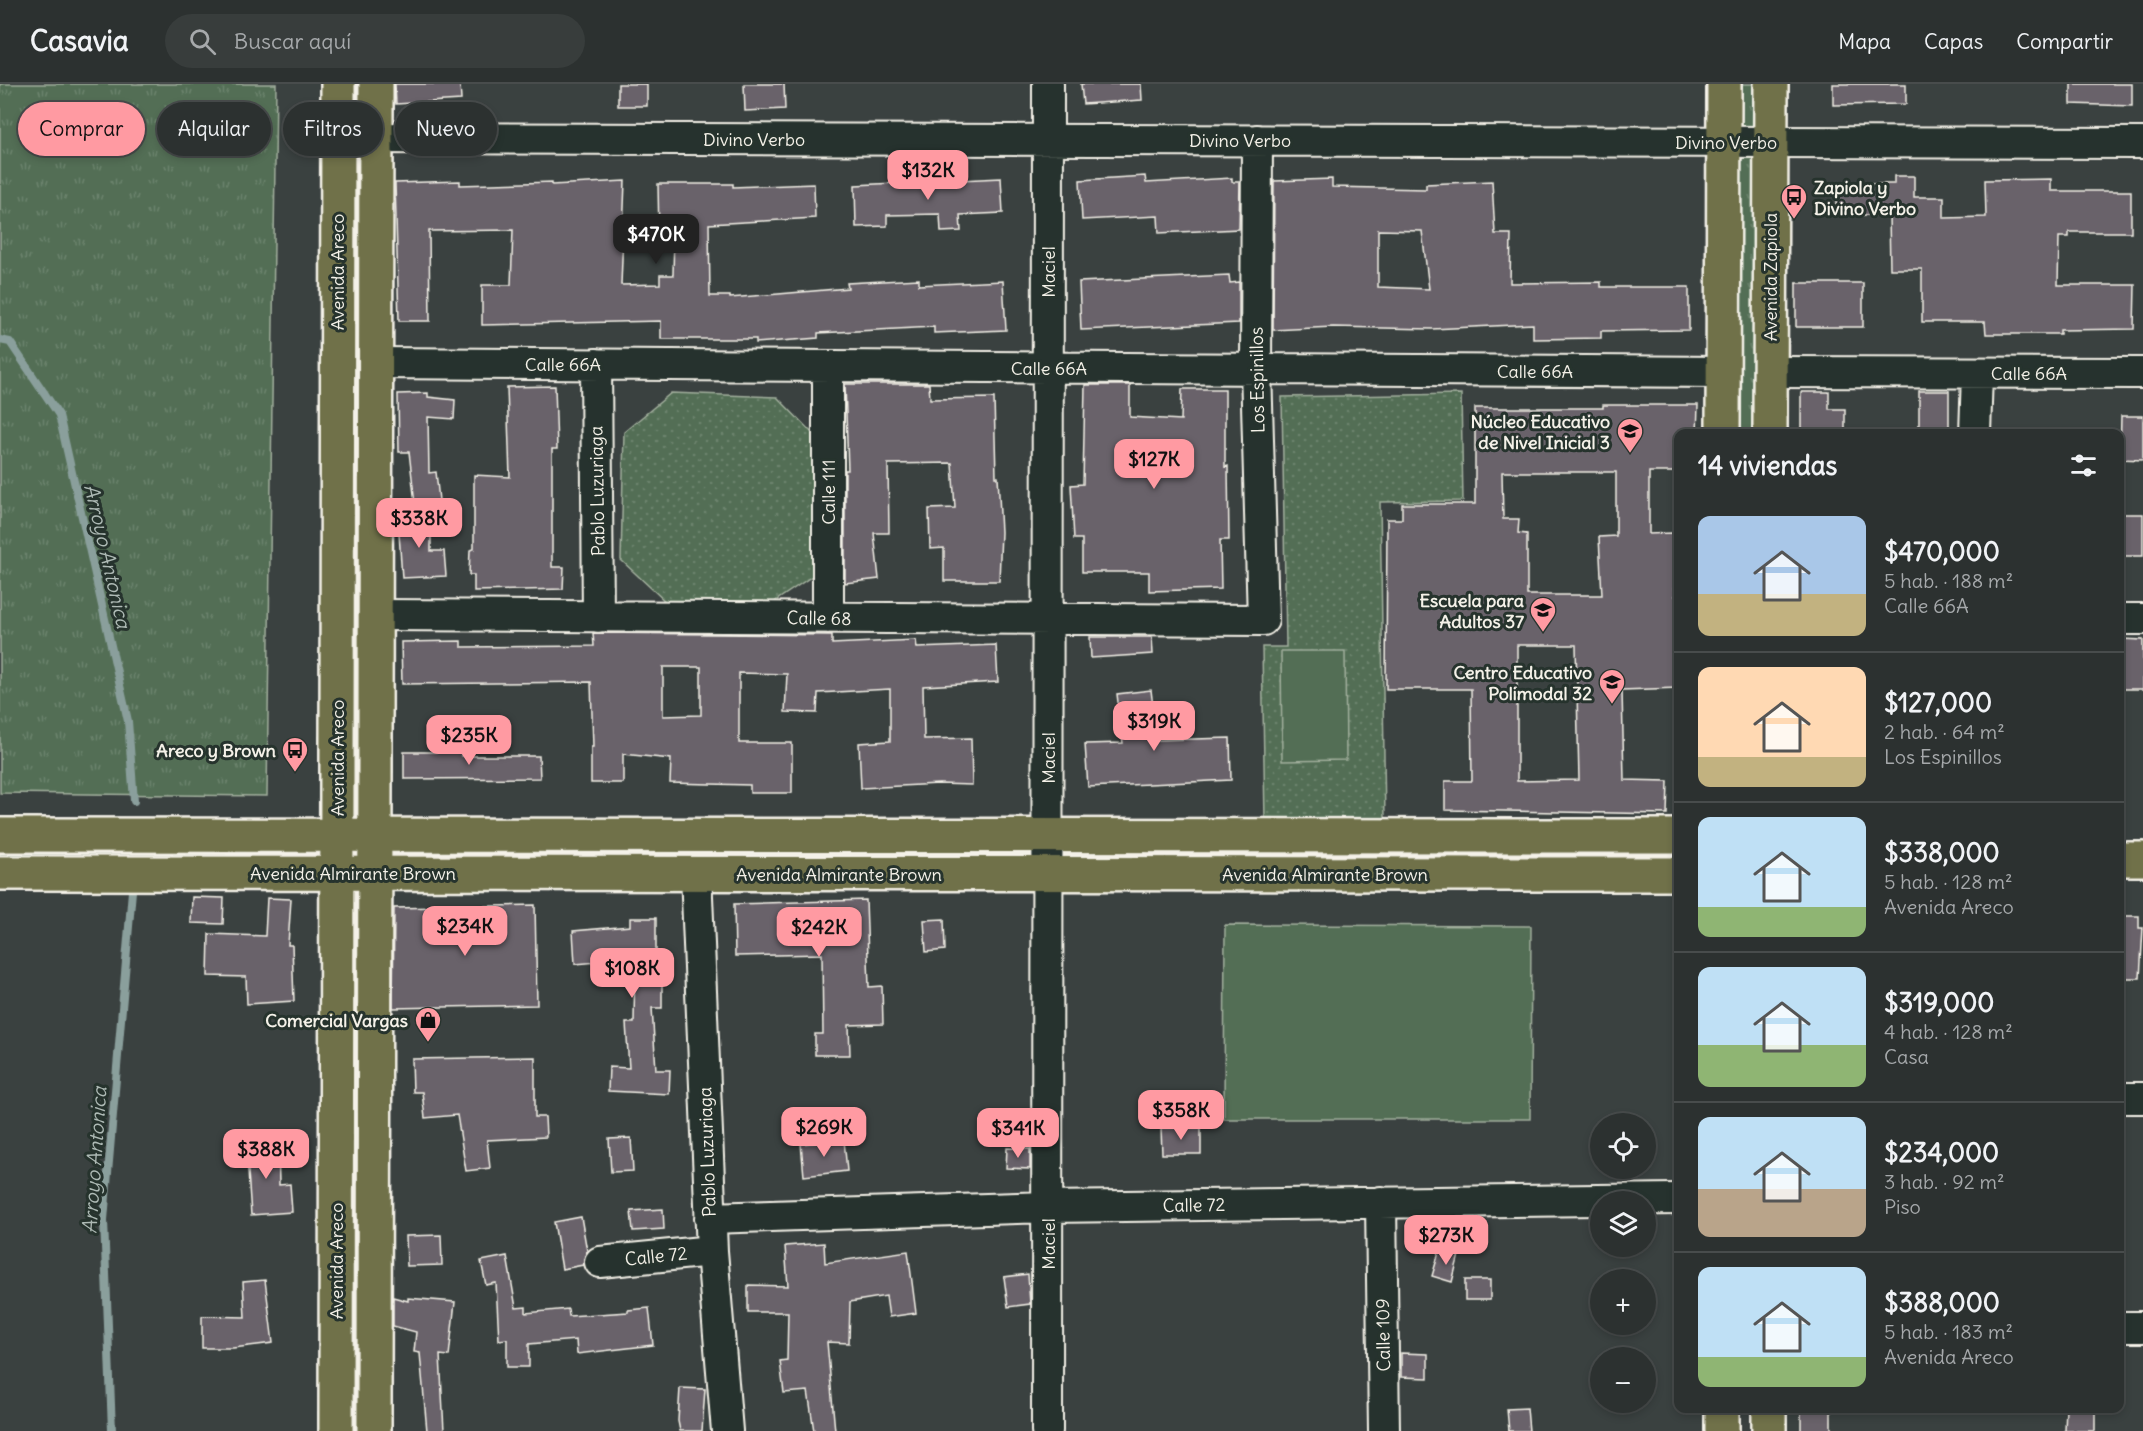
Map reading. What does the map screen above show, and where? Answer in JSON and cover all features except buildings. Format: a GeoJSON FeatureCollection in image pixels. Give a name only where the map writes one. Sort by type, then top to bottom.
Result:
{"type":"FeatureCollection","features":[{"type":"Feature","properties":{"kind":"main road","name":"Avenida Areco"},"geometry":{"type":"LineString","coordinates":[[338,84],[338,102]]}},
{"type":"Feature","properties":{"kind":"main road","name":"Avenida Areco"},"geometry":{"type":"LineString","coordinates":[[376,84],[376,102]]}},
{"type":"Feature","properties":{"kind":"main road"},"geometry":{"type":"LineString","coordinates":[[1723,429],[1724,84]]}},
{"type":"Feature","properties":{"kind":"main road","name":"Avenida Zapiola"},"geometry":{"type":"LineString","coordinates":[[1770,84],[1770,429]]}},
{"type":"Feature","properties":{"kind":"main road","name":"Avenida Areco"},"geometry":{"type":"LineString","coordinates":[[336,1431],[338,156]]}},
{"type":"Feature","properties":{"kind":"main road","name":"Avenida Areco"},"geometry":{"type":"LineString","coordinates":[[374,1431],[376,156]]}},
{"type":"Feature","properties":{"kind":"main road","name":"Avenida Almirante Brown"},"geometry":{"type":"LineString","coordinates":[[0,835],[1674,836]]}},
{"type":"Feature","properties":{"kind":"main road"},"geometry":{"type":"LineString","coordinates":[[2124,859],[2143,859]]}},
{"type":"Feature","properties":{"kind":"main road","name":"Avenida Almirante Brown"},"geometry":{"type":"LineString","coordinates":[[0,873],[1674,874]]}},
{"type":"Feature","properties":{"kind":"main road"},"geometry":{"type":"LineString","coordinates":[[1722,1413],[1722,1431]]}},
{"type":"Feature","properties":{"kind":"main road"},"geometry":{"type":"LineString","coordinates":[[1769,1413],[1769,1431]]}},
{"type":"Feature","properties":{"kind":"street","name":"Maciel"},"geometry":{"type":"LineString","coordinates":[[1047,1431],[1048,84]]}},
{"type":"Feature","properties":{"kind":"street","name":"Divino Verbo"},"geometry":{"type":"LineString","coordinates":[[383,138],[2143,143]]}},
{"type":"Feature","properties":{"kind":"street","name":"Los Espinillos"},"geometry":{"type":"LineString","coordinates":[[1257,140],[1256,368],[1263,620]]}},
{"type":"Feature","properties":{"kind":"street","name":"Calle 66A"},"geometry":{"type":"LineString","coordinates":[[375,363],[1723,372]]}},
{"type":"Feature","properties":{"kind":"street","name":"Pablo Luzuriaga"},"geometry":{"type":"LineString","coordinates":[[596,364],[598,616]]}},
{"type":"Feature","properties":{"kind":"street","name":"Calle 111"},"geometry":{"type":"LineString","coordinates":[[828,366],[828,618]]}},
{"type":"Feature","properties":{"kind":"street","name":"Calle 66A"},"geometry":{"type":"LineString","coordinates":[[1770,372],[2143,373]]}},
{"type":"Feature","properties":{"kind":"street"},"geometry":{"type":"LineString","coordinates":[[1975,429],[1977,373]]}},
{"type":"Feature","properties":{"kind":"street","name":"Calle 68"},"geometry":{"type":"LineString","coordinates":[[375,615],[1263,620]]}},
{"type":"Feature","properties":{"kind":"street"},"geometry":{"type":"LineString","coordinates":[[2124,619],[2143,619]]}},
{"type":"Feature","properties":{"kind":"street","name":"Pablo Luzuriaga"},"geometry":{"type":"LineString","coordinates":[[696,873],[710,1218],[727,1431]]}},
{"type":"Feature","properties":{"kind":"street"},"geometry":{"type":"LineString","coordinates":[[2124,1098],[2143,1098]]}},
{"type":"Feature","properties":{"kind":"street","name":"Calle 72"},"geometry":{"type":"LineString","coordinates":[[710,1218],[1048,1207],[1674,1199]]}},
{"type":"Feature","properties":{"kind":"street","name":"Calle 109"},"geometry":{"type":"LineString","coordinates":[[1381,1202],[1384,1431]]}},
{"type":"Feature","properties":{"kind":"street","name":"Calle 72"},"geometry":{"type":"LineString","coordinates":[[600,1262],[712,1251]]}},
{"type":"Feature","properties":{"kind":"street"},"geometry":{"type":"LineString","coordinates":[[2124,1327],[2143,1327]]}},
{"type":"Feature","properties":{"kind":"green space"},"geometry":{"type":"Polygon","coordinates":[[[0,84],[276,84],[267,796],[0,793],[0,84]]]}},
{"type":"Feature","properties":{"kind":"green space"},"geometry":{"type":"Polygon","coordinates":[[[1735,84],[1757,84],[1756,429],[1734,429],[1735,84]]]}},
{"type":"Feature","properties":{"kind":"green space"},"geometry":{"type":"Polygon","coordinates":[[[671,393],[777,397],[815,436],[815,574],[768,606],[666,602],[621,560],[624,432],[671,393]]]}},
{"type":"Feature","properties":{"kind":"green space"},"geometry":{"type":"Polygon","coordinates":[[[1461,394],[1463,501],[1380,502],[1385,819],[1265,821],[1262,647],[1286,647],[1282,397],[1461,394]]]}},
{"type":"Feature","properties":{"kind":"green space"},"geometry":{"type":"Polygon","coordinates":[[[1281,651],[1345,651],[1346,760],[1282,761],[1281,651]]]}},
{"type":"Feature","properties":{"kind":"green space"},"geometry":{"type":"Polygon","coordinates":[[[0,848],[1674,849],[1674,864],[0,864],[0,848]]]}},
{"type":"Feature","properties":{"kind":"green space"},"geometry":{"type":"Polygon","coordinates":[[[1225,925],[1531,926],[1530,1119],[1224,1119],[1225,925]]]}},
{"type":"Feature","properties":{"kind":"waterway","name":"Arroyo Antonica"},"geometry":{"type":"LineString","coordinates":[[0,340],[10,342],[59,415],[128,721],[134,801]]}},
{"type":"Feature","properties":{"kind":"waterway","name":"Arroyo Antonica"},"geometry":{"type":"LineString","coordinates":[[112,1431],[104,1220],[132,891]]}},
{"type":"Feature","properties":{"kind":"place","name":"Zapiola y Divino Verbo"},"geometry":{"type":"Point","coordinates":[1794,220]}},
{"type":"Feature","properties":{"kind":"place","name":"Núcleo Educativo de Nivel Inicial 3"},"geometry":{"type":"Point","coordinates":[1630,454]}},
{"type":"Feature","properties":{"kind":"place","name":"Escuela para Adultos 37"},"geometry":{"type":"Point","coordinates":[1543,633]}},
{"type":"Feature","properties":{"kind":"place","name":"Centro Educativo Polimodal 32"},"geometry":{"type":"Point","coordinates":[1612,705]}},
{"type":"Feature","properties":{"kind":"place","name":"Areco y Brown"},"geometry":{"type":"Point","coordinates":[295,773]}},
{"type":"Feature","properties":{"kind":"place","name":"Comercial Vargas"},"geometry":{"type":"Point","coordinates":[428,1043]}}]}
